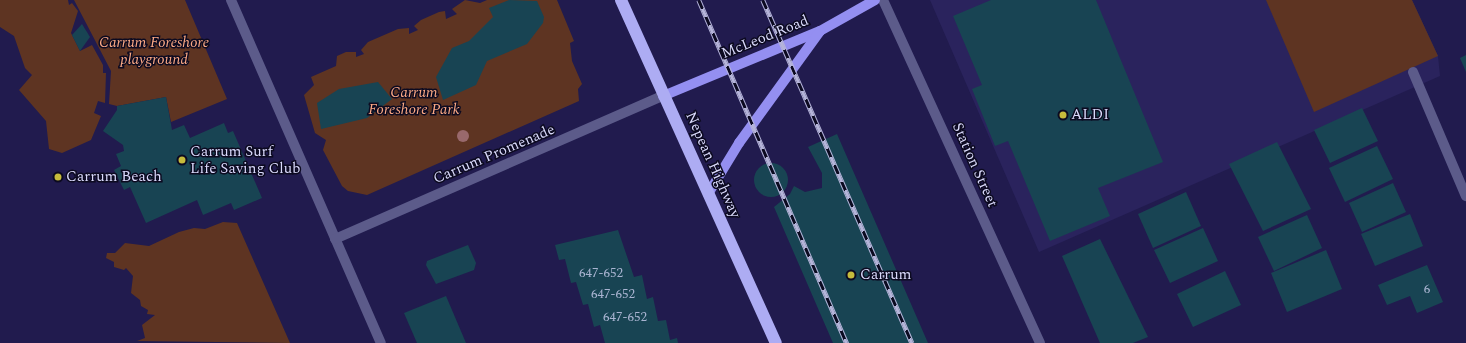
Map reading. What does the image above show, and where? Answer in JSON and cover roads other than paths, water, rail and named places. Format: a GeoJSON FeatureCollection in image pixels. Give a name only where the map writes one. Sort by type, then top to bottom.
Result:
{"type":"FeatureCollection","features":[{"type":"Feature","properties":{"kind":"highway","name":"Nepean Highway"},"geometry":{"type":"LineString","coordinates":[[621,0],[663,96],[776,343]]}},
{"type":"Feature","properties":{"kind":"main road","name":"McLeod Road"},"geometry":{"type":"LineString","coordinates":[[663,96],[820,31],[875,0]]}},
{"type":"Feature","properties":{"kind":"main road"},"geometry":{"type":"LineString","coordinates":[[708,194],[739,143],[820,31]]}},
{"type":"Feature","properties":{"kind":"street"},"geometry":{"type":"LineString","coordinates":[[231,0],[381,343]]}},
{"type":"Feature","properties":{"kind":"street","name":"Station Street"},"geometry":{"type":"LineString","coordinates":[[883,0],[1040,343]]}},
{"type":"Feature","properties":{"kind":"street"},"geometry":{"type":"LineString","coordinates":[[1413,72],[1466,196]]}},
{"type":"Feature","properties":{"kind":"street","name":"Carrum Promenade"},"geometry":{"type":"LineString","coordinates":[[335,238],[663,96]]}},
{"type":"Feature","properties":{"kind":"railway"},"geometry":{"type":"LineString","coordinates":[[699,0],[847,343]]}},
{"type":"Feature","properties":{"kind":"railway"},"geometry":{"type":"LineString","coordinates":[[763,0],[912,343]]}},
{"type":"Feature","properties":{"kind":"place","name":"ALDI"},"geometry":{"type":"Point","coordinates":[1063,115]}},
{"type":"Feature","properties":{"kind":"place","name":"Carrum Surf Life Saving Club"},"geometry":{"type":"Point","coordinates":[182,160]}},
{"type":"Feature","properties":{"kind":"place","name":"Carrum Beach"},"geometry":{"type":"Point","coordinates":[58,177]}},
{"type":"Feature","properties":{"kind":"place","name":"Carrum"},"geometry":{"type":"Point","coordinates":[851,275]}},
{"type":"Feature","properties":{"kind":"park label","name":"Carrum Foreshore playground"},"geometry":{"type":"Point","coordinates":[154,50]}},
{"type":"Feature","properties":{"kind":"park label","name":"Carrum Foreshore Park"},"geometry":{"type":"Point","coordinates":[414,100]}}]}
